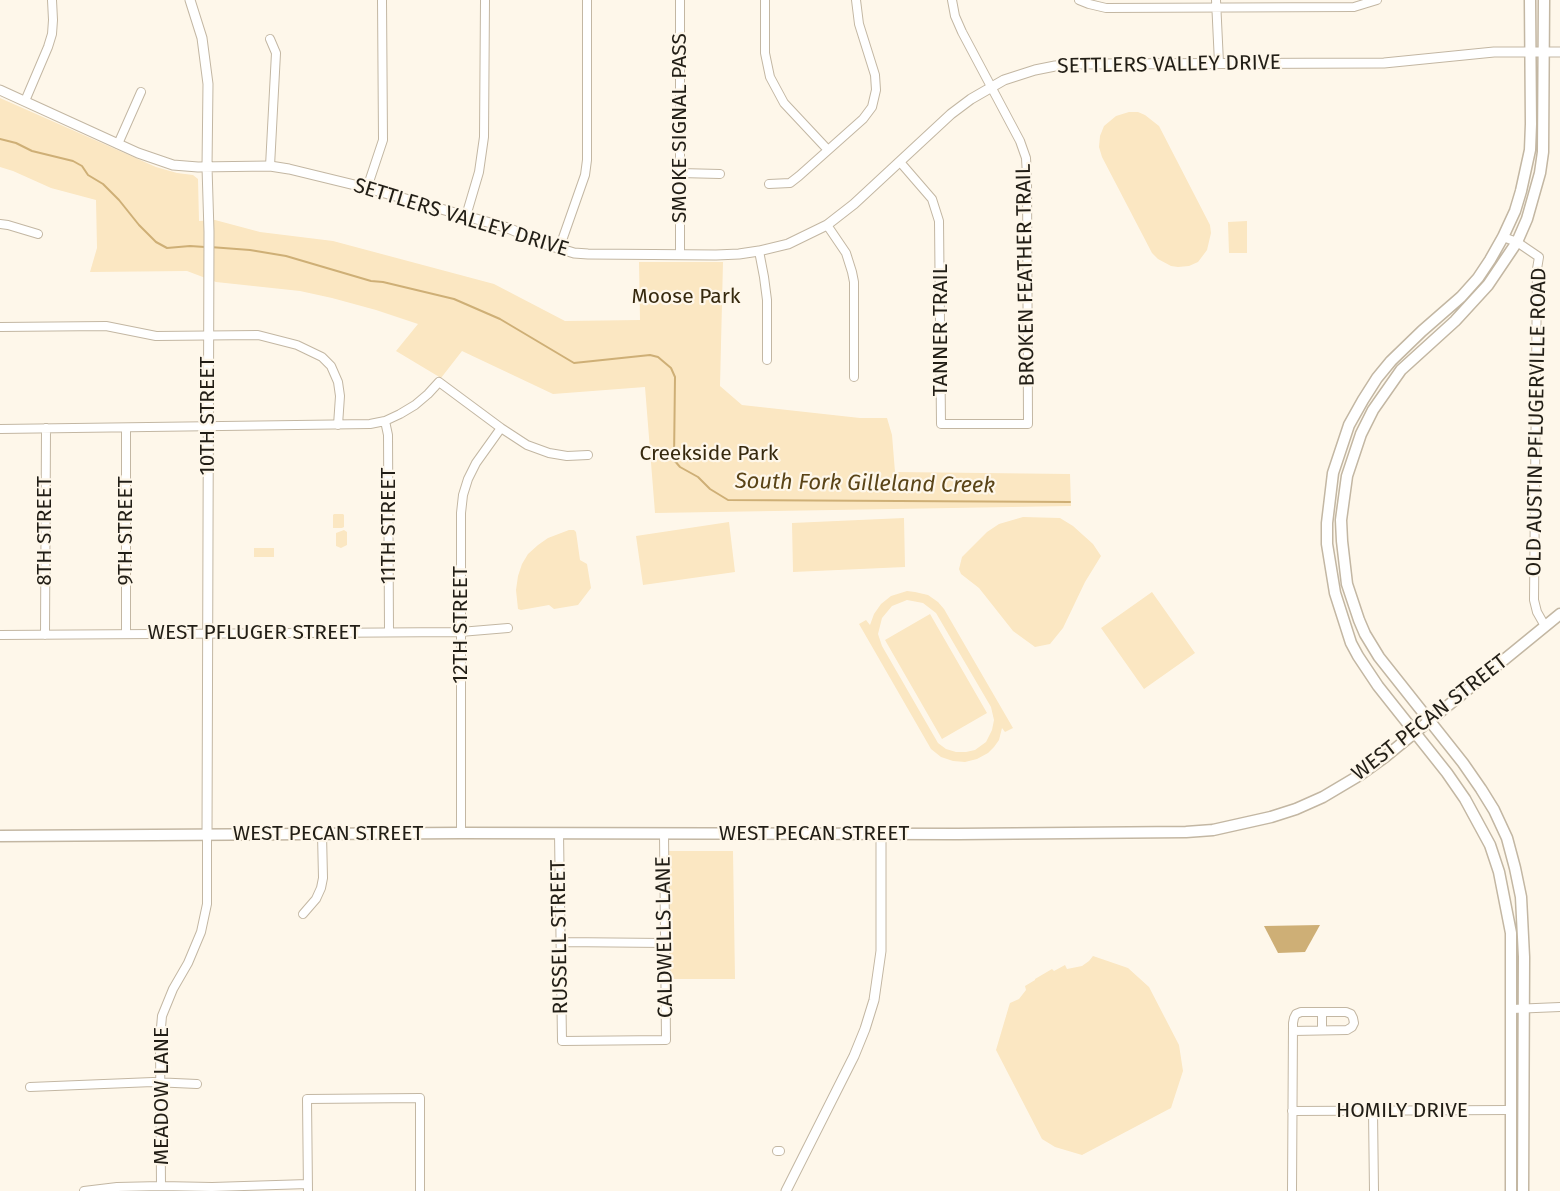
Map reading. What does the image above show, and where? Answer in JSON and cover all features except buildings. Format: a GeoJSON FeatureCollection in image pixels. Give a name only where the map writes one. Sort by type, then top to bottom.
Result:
{"type":"FeatureCollection","features":[{"type":"Feature","properties":{"kind":"main road"},"geometry":{"type":"LineString","coordinates":[[1511,1191],[1511,933],[1499,872],[1490,845],[1466,799],[1367,670],[1355,649],[1345,627],[1335,593],[1327,544],[1333,472],[1349,425],[1363,400],[1391,361],[1467,291],[1491,260],[1515,211],[1530,150],[1528,52],[1530,0]]}},
{"type":"Feature","properties":{"kind":"main road"},"geometry":{"type":"LineString","coordinates":[[1523,1191],[1524,928],[1521,897],[1507,838],[1494,810],[1463,763],[1379,657],[1365,634],[1347,584],[1341,541],[1342,506],[1347,476],[1361,434],[1373,410],[1401,370],[1473,304],[1517,242],[1527,219],[1540,173],[1543,137],[1544,0]]}},
{"type":"Feature","properties":{"kind":"main road"},"geometry":{"type":"LineString","coordinates":[[1422,331],[1431,342]]}},
{"type":"Feature","properties":{"kind":"main road"},"geometry":{"type":"LineString","coordinates":[[1377,378],[1389,386]]}},
{"type":"Feature","properties":{"kind":"main road"},"geometry":{"type":"LineString","coordinates":[[1333,472],[1347,476]]}},
{"type":"Feature","properties":{"kind":"main road","name":"WEST PECAN STREET"},"geometry":{"type":"LineString","coordinates":[[0,836],[461,833],[881,834],[1213,830],[1242,825],[1296,809],[1323,797],[1360,775],[1560,614]]}},
{"type":"Feature","properties":{"kind":"main road"},"geometry":{"type":"LineString","coordinates":[[1345,627],[1359,620]]}},
{"type":"Feature","properties":{"kind":"main road"},"geometry":{"type":"LineString","coordinates":[[1499,872],[1515,868]]}},
{"type":"Feature","properties":{"kind":"street"},"geometry":{"type":"LineString","coordinates":[[25,101],[52,34],[52,0]]}},
{"type":"Feature","properties":{"kind":"street","name":"10TH STREET"},"geometry":{"type":"LineString","coordinates":[[190,0],[206,59],[208,84],[207,835]]}},
{"type":"Feature","properties":{"kind":"street"},"geometry":{"type":"LineString","coordinates":[[367,188],[383,140],[382,0]]}},
{"type":"Feature","properties":{"kind":"street"},"geometry":{"type":"LineString","coordinates":[[466,216],[479,172],[484,137],[485,0]]}},
{"type":"Feature","properties":{"kind":"street"},"geometry":{"type":"LineString","coordinates":[[559,249],[585,176],[587,160],[587,0]]}},
{"type":"Feature","properties":{"kind":"street","name":"SMOKE SIGNAL PASS"},"geometry":{"type":"LineString","coordinates":[[680,0],[680,255]]}},
{"type":"Feature","properties":{"kind":"street"},"geometry":{"type":"LineString","coordinates":[[765,0],[765,53],[770,77],[784,103],[828,150]]}},
{"type":"Feature","properties":{"kind":"street"},"geometry":{"type":"LineString","coordinates":[[769,184],[790,183],[800,176],[864,119],[872,107],[876,90],[875,75],[859,24],[856,0]]}},
{"type":"Feature","properties":{"kind":"street","name":"BROKEN FEATHER TRAIL"},"geometry":{"type":"LineString","coordinates":[[952,0],[962,32],[1020,141],[1027,166],[1028,424]]}},
{"type":"Feature","properties":{"kind":"street"},"geometry":{"type":"LineString","coordinates":[[1079,0],[1106,8],[1216,4],[1324,4],[1354,7],[1377,0]]}},
{"type":"Feature","properties":{"kind":"street"},"geometry":{"type":"LineString","coordinates":[[1216,4],[1219,63]]}},
{"type":"Feature","properties":{"kind":"street"},"geometry":{"type":"LineString","coordinates":[[270,39],[276,54],[270,166]]}},
{"type":"Feature","properties":{"kind":"street"},"geometry":{"type":"LineString","coordinates":[[1545,52],[1560,52]]}},
{"type":"Feature","properties":{"kind":"street","name":"SETTLERS VALLEY DRIVE"},"geometry":{"type":"LineString","coordinates":[[0,90],[118,144],[173,165],[270,166],[299,171],[508,228],[559,249],[588,254],[739,254],[759,252],[788,244],[827,225],[854,204],[951,114],[991,86],[1019,75],[1055,66],[1075,64],[1384,63],[1462,54],[1545,52]]}},
{"type":"Feature","properties":{"kind":"street"},"geometry":{"type":"LineString","coordinates":[[118,144],[141,92]]}},
{"type":"Feature","properties":{"kind":"street","name":"TANNER TRAIL"},"geometry":{"type":"LineString","coordinates":[[900,162],[932,199],[939,221],[941,424],[1028,424]]}},
{"type":"Feature","properties":{"kind":"street"},"geometry":{"type":"LineString","coordinates":[[680,173],[720,174]]}},
{"type":"Feature","properties":{"kind":"street"},"geometry":{"type":"LineString","coordinates":[[0,224],[38,234]]}},
{"type":"Feature","properties":{"kind":"street"},"geometry":{"type":"LineString","coordinates":[[827,225],[846,253],[854,282],[854,377]]}},
{"type":"Feature","properties":{"kind":"street","name":"OLD AUSTIN PFLUGERVILLE ROAD"},"geometry":{"type":"LineString","coordinates":[[1503,237],[1517,242],[1539,257],[1537,269],[1534,600],[1537,612],[1545,626]]}},
{"type":"Feature","properties":{"kind":"street"},"geometry":{"type":"LineString","coordinates":[[759,252],[766,300],[767,360]]}},
{"type":"Feature","properties":{"kind":"street"},"geometry":{"type":"LineString","coordinates":[[0,327],[106,326],[156,336],[258,335],[277,339],[297,345],[322,357],[331,366],[338,382],[340,396],[338,425]]}},
{"type":"Feature","properties":{"kind":"street"},"geometry":{"type":"LineString","coordinates":[[0,429],[370,424],[386,421],[415,405],[439,382],[527,445],[549,453],[567,456],[588,455]]}},
{"type":"Feature","properties":{"kind":"street","name":"11TH STREET"},"geometry":{"type":"LineString","coordinates":[[386,421],[388,435],[389,632]]}},
{"type":"Feature","properties":{"kind":"street","name":"8TH STREET"},"geometry":{"type":"LineString","coordinates":[[45,635],[46,428]]}},
{"type":"Feature","properties":{"kind":"street","name":"9TH STREET"},"geometry":{"type":"LineString","coordinates":[[126,428],[126,634]]}},
{"type":"Feature","properties":{"kind":"street","name":"12TH STREET"},"geometry":{"type":"LineString","coordinates":[[461,833],[461,513],[468,479],[476,463],[501,428]]}},
{"type":"Feature","properties":{"kind":"street","name":"WEST PFLUGER STREET"},"geometry":{"type":"LineString","coordinates":[[0,635],[460,632],[508,628]]}},
{"type":"Feature","properties":{"kind":"street","name":"RUSSELL STREET"},"geometry":{"type":"LineString","coordinates":[[559,833],[562,1041],[666,1040]]}},
{"type":"Feature","properties":{"kind":"street"},"geometry":{"type":"LineString","coordinates":[[303,914],[316,899],[321,888],[323,878],[322,834]]}},
{"type":"Feature","properties":{"kind":"street","name":"CALDWELLS LANE"},"geometry":{"type":"LineString","coordinates":[[664,834],[666,1040]]}},
{"type":"Feature","properties":{"kind":"street"},"geometry":{"type":"LineString","coordinates":[[786,1191],[854,1056],[874,1000],[881,951],[881,834]]}},
{"type":"Feature","properties":{"kind":"street","name":"MEADOW LANE"},"geometry":{"type":"LineString","coordinates":[[161,1186],[160,1040],[162,1016],[201,932],[207,904],[207,835]]}},
{"type":"Feature","properties":{"kind":"street"},"geometry":{"type":"LineString","coordinates":[[561,942],[665,943]]}},
{"type":"Feature","properties":{"kind":"street"},"geometry":{"type":"LineString","coordinates":[[1512,1009],[1560,1007]]}},
{"type":"Feature","properties":{"kind":"street"},"geometry":{"type":"LineString","coordinates":[[1322,1012],[1322,1030]]}},
{"type":"Feature","properties":{"kind":"street"},"geometry":{"type":"LineString","coordinates":[[1292,1191],[1293,1023],[1296,1014],[1346,1012],[1351,1014],[1354,1023],[1347,1030],[1293,1031]]}},
{"type":"Feature","properties":{"kind":"street"},"geometry":{"type":"LineString","coordinates":[[30,1087],[160,1082],[197,1084]]}},
{"type":"Feature","properties":{"kind":"street"},"geometry":{"type":"LineString","coordinates":[[84,1191],[161,1186],[212,1189],[308,1188],[307,1099],[420,1098],[420,1191]]}},
{"type":"Feature","properties":{"kind":"street","name":"HOMILY DRIVE"},"geometry":{"type":"LineString","coordinates":[[1292,1112],[1511,1110]]}},
{"type":"Feature","properties":{"kind":"street"},"geometry":{"type":"LineString","coordinates":[[1373,1111],[1374,1191]]}},
{"type":"Feature","properties":{"kind":"green space","name":"Creekside Park"},"geometry":{"type":"Polygon","coordinates":[[[0,98],[156,167],[193,175],[198,179],[199,221],[215,220],[260,232],[333,241],[494,284],[565,321],[640,320],[639,262],[723,262],[720,386],[742,405],[860,418],[887,418],[892,435],[895,472],[1070,474],[1071,506],[655,513],[645,387],[553,394],[462,351],[441,378],[396,351],[418,324],[376,310],[300,291],[216,282],[187,271],[90,272],[97,248],[96,200],[51,188],[0,167],[0,98]]]}},
{"type":"Feature","properties":{"kind":"green space"},"geometry":{"type":"Polygon","coordinates":[[[1129,112],[1145,115],[1159,126],[1210,225],[1211,233],[1207,250],[1198,262],[1189,266],[1171,266],[1152,253],[1102,157],[1099,147],[1104,126],[1116,116],[1129,112]]]}},
{"type":"Feature","properties":{"kind":"green space"},"geometry":{"type":"Polygon","coordinates":[[[1247,221],[1247,253],[1229,253],[1228,222],[1247,221]]]}},
{"type":"Feature","properties":{"kind":"green space"},"geometry":{"type":"Polygon","coordinates":[[[334,514],[344,515],[344,527],[333,528],[334,514]]]}},
{"type":"Feature","properties":{"kind":"green space"},"geometry":{"type":"Polygon","coordinates":[[[1023,517],[1060,518],[1093,544],[1101,556],[1085,582],[1063,628],[1050,644],[1035,647],[1013,631],[979,588],[961,574],[959,569],[962,557],[987,532],[999,524],[1023,517]]]}},
{"type":"Feature","properties":{"kind":"green space"},"geometry":{"type":"Polygon","coordinates":[[[904,518],[905,567],[793,572],[792,523],[904,518]]]}},
{"type":"Feature","properties":{"kind":"green space"},"geometry":{"type":"Polygon","coordinates":[[[729,522],[735,572],[643,585],[636,536],[729,522]]]}},
{"type":"Feature","properties":{"kind":"green space"},"geometry":{"type":"Polygon","coordinates":[[[344,530],[347,532],[347,545],[341,548],[336,546],[336,533],[344,530]]]}},
{"type":"Feature","properties":{"kind":"green space"},"geometry":{"type":"Polygon","coordinates":[[[569,530],[576,532],[580,560],[587,564],[591,588],[578,605],[554,609],[549,605],[518,609],[516,590],[518,576],[528,554],[548,538],[569,530]]]}},
{"type":"Feature","properties":{"kind":"green space"},"geometry":{"type":"Polygon","coordinates":[[[254,548],[274,548],[274,557],[254,557],[254,548]]]}},
{"type":"Feature","properties":{"kind":"green space"},"geometry":{"type":"Polygon","coordinates":[[[907,591],[928,595],[944,609],[1013,728],[1005,732],[1002,728],[999,740],[988,753],[965,762],[941,757],[931,749],[859,624],[866,620],[870,625],[881,604],[891,596],[907,591]],[[907,600],[892,606],[882,618],[878,634],[882,646],[938,743],[956,752],[975,750],[986,742],[992,730],[994,720],[991,707],[936,613],[923,603],[907,600]]]}},
{"type":"Feature","properties":{"kind":"green space"},"geometry":{"type":"Polygon","coordinates":[[[1152,592],[1195,653],[1144,689],[1101,628],[1152,592]]]}},
{"type":"Feature","properties":{"kind":"green space"},"geometry":{"type":"Polygon","coordinates":[[[930,614],[987,713],[942,739],[885,640],[930,614]]]}},
{"type":"Feature","properties":{"kind":"green space"},"geometry":{"type":"Polygon","coordinates":[[[669,851],[733,851],[735,979],[670,979],[669,851]]]}},
{"type":"Feature","properties":{"kind":"green space"},"geometry":{"type":"Polygon","coordinates":[[[1093,956],[1128,968],[1149,987],[1179,1045],[1183,1071],[1171,1108],[1082,1155],[1055,1147],[1042,1139],[996,1050],[1010,1003],[1019,999],[1026,990],[1025,986],[1052,969],[1054,971],[1065,965],[1067,969],[1082,966],[1093,956]]]}},
{"type":"Feature","properties":{"kind":"shaded area"},"geometry":{"type":"Polygon","coordinates":[[[1320,925],[1305,952],[1278,953],[1264,926],[1320,925]]]}},
{"type":"Feature","properties":{"kind":"waterway","name":"South Fork Gilleland Creek"},"geometry":{"type":"LineString","coordinates":[[0,139],[16,143],[32,151],[73,161],[82,166],[88,175],[103,184],[119,200],[156,242],[167,248],[205,247]]}},
{"type":"Feature","properties":{"kind":"waterway","name":"South Fork Gilleland Creek"},"geometry":{"type":"LineString","coordinates":[[210,247],[286,256],[371,281],[454,299],[500,319],[574,363],[650,355],[658,357],[671,368],[675,377],[674,460],[680,467],[698,477],[710,489],[728,500],[1070,502]]}},
{"type":"Feature","properties":{"kind":"park label","name":"Moose Park"},"geometry":{"type":"Point","coordinates":[686,297]}}]}
